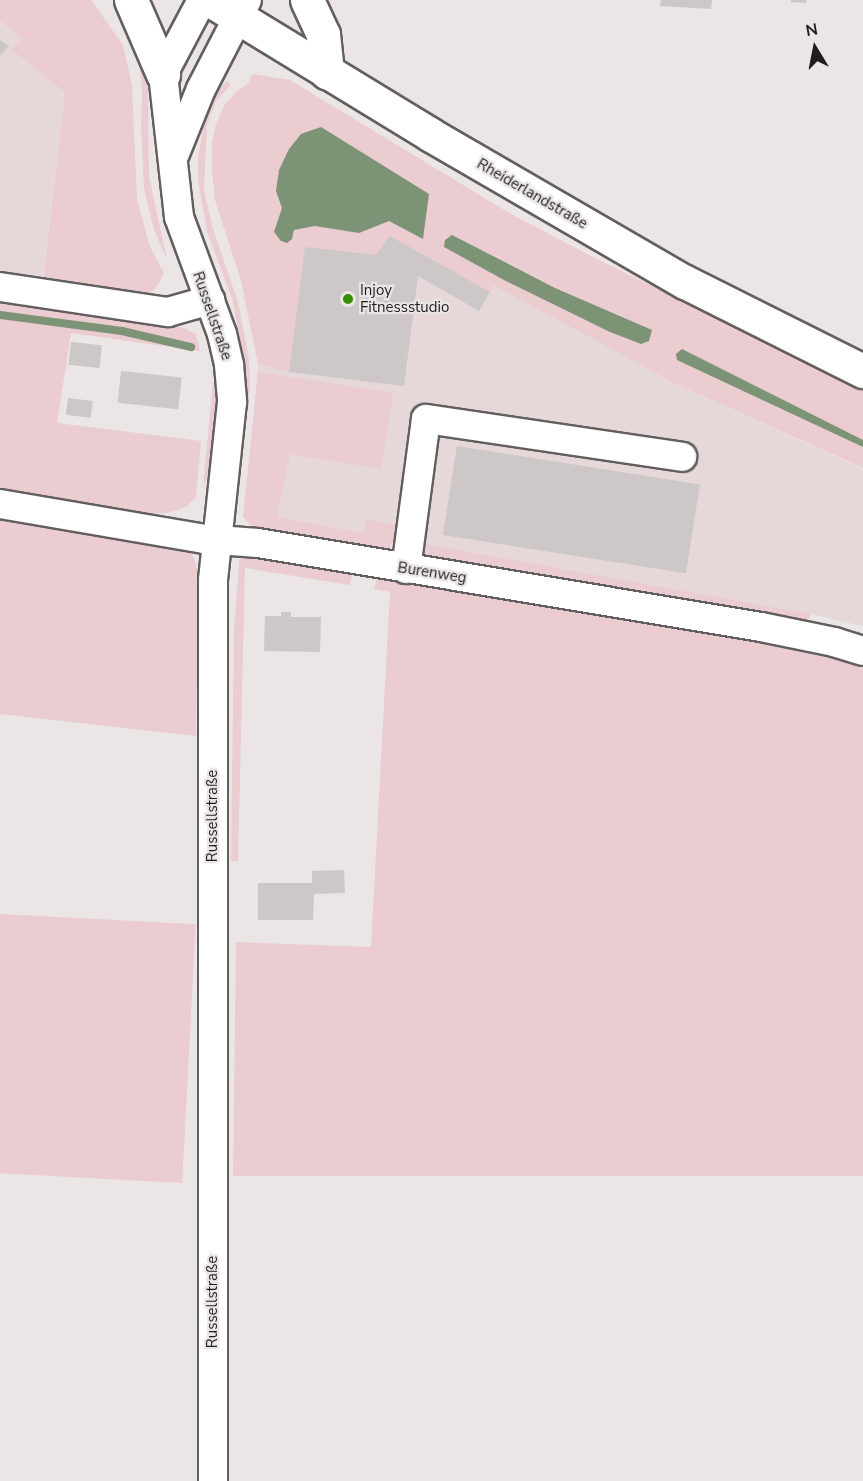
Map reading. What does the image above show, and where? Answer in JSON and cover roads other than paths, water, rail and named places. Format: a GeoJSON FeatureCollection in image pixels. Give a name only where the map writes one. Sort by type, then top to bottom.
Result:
{"type":"FeatureCollection","features":[{"type":"Feature","properties":{"kind":"main road"},"geometry":{"type":"LineString","coordinates":[[131,0],[163,74]]}},
{"type":"Feature","properties":{"kind":"main road","name":"Rheiderlandstraße"},"geometry":{"type":"LineString","coordinates":[[210,0],[243,9],[327,73],[685,282],[863,371]]}},
{"type":"Feature","properties":{"kind":"main road"},"geometry":{"type":"LineString","coordinates":[[307,0],[323,34],[327,73]]}},
{"type":"Feature","properties":{"kind":"street"},"geometry":{"type":"LineString","coordinates":[[163,74],[202,0]]}},
{"type":"Feature","properties":{"kind":"street","name":"Russellstraße"},"geometry":{"type":"LineString","coordinates":[[172,161],[201,89],[243,9]]}},
{"type":"Feature","properties":{"kind":"street","name":"Russellstraße"},"geometry":{"type":"LineString","coordinates":[[163,74],[179,217],[193,260],[210,300],[229,365],[232,402],[213,580],[213,1481]]}},
{"type":"Feature","properties":{"kind":"street"},"geometry":{"type":"LineString","coordinates":[[0,287],[168,312],[210,300]]}},
{"type":"Feature","properties":{"kind":"street"},"geometry":{"type":"LineString","coordinates":[[406,569],[426,419],[682,457]]}},
{"type":"Feature","properties":{"kind":"street","name":"Burenweg"},"geometry":{"type":"LineString","coordinates":[[0,504],[218,540],[258,543],[761,627],[834,642],[863,651]]}},
{"type":"Feature","properties":{"kind":"waterway"},"geometry":{"type":"LineString","coordinates":[[0,315],[122,331],[191,347]]}},
{"type":"Feature","properties":{"kind":"place","name":"Injoy Fitnessstudio"},"geometry":{"type":"Point","coordinates":[348,299]}}]}
